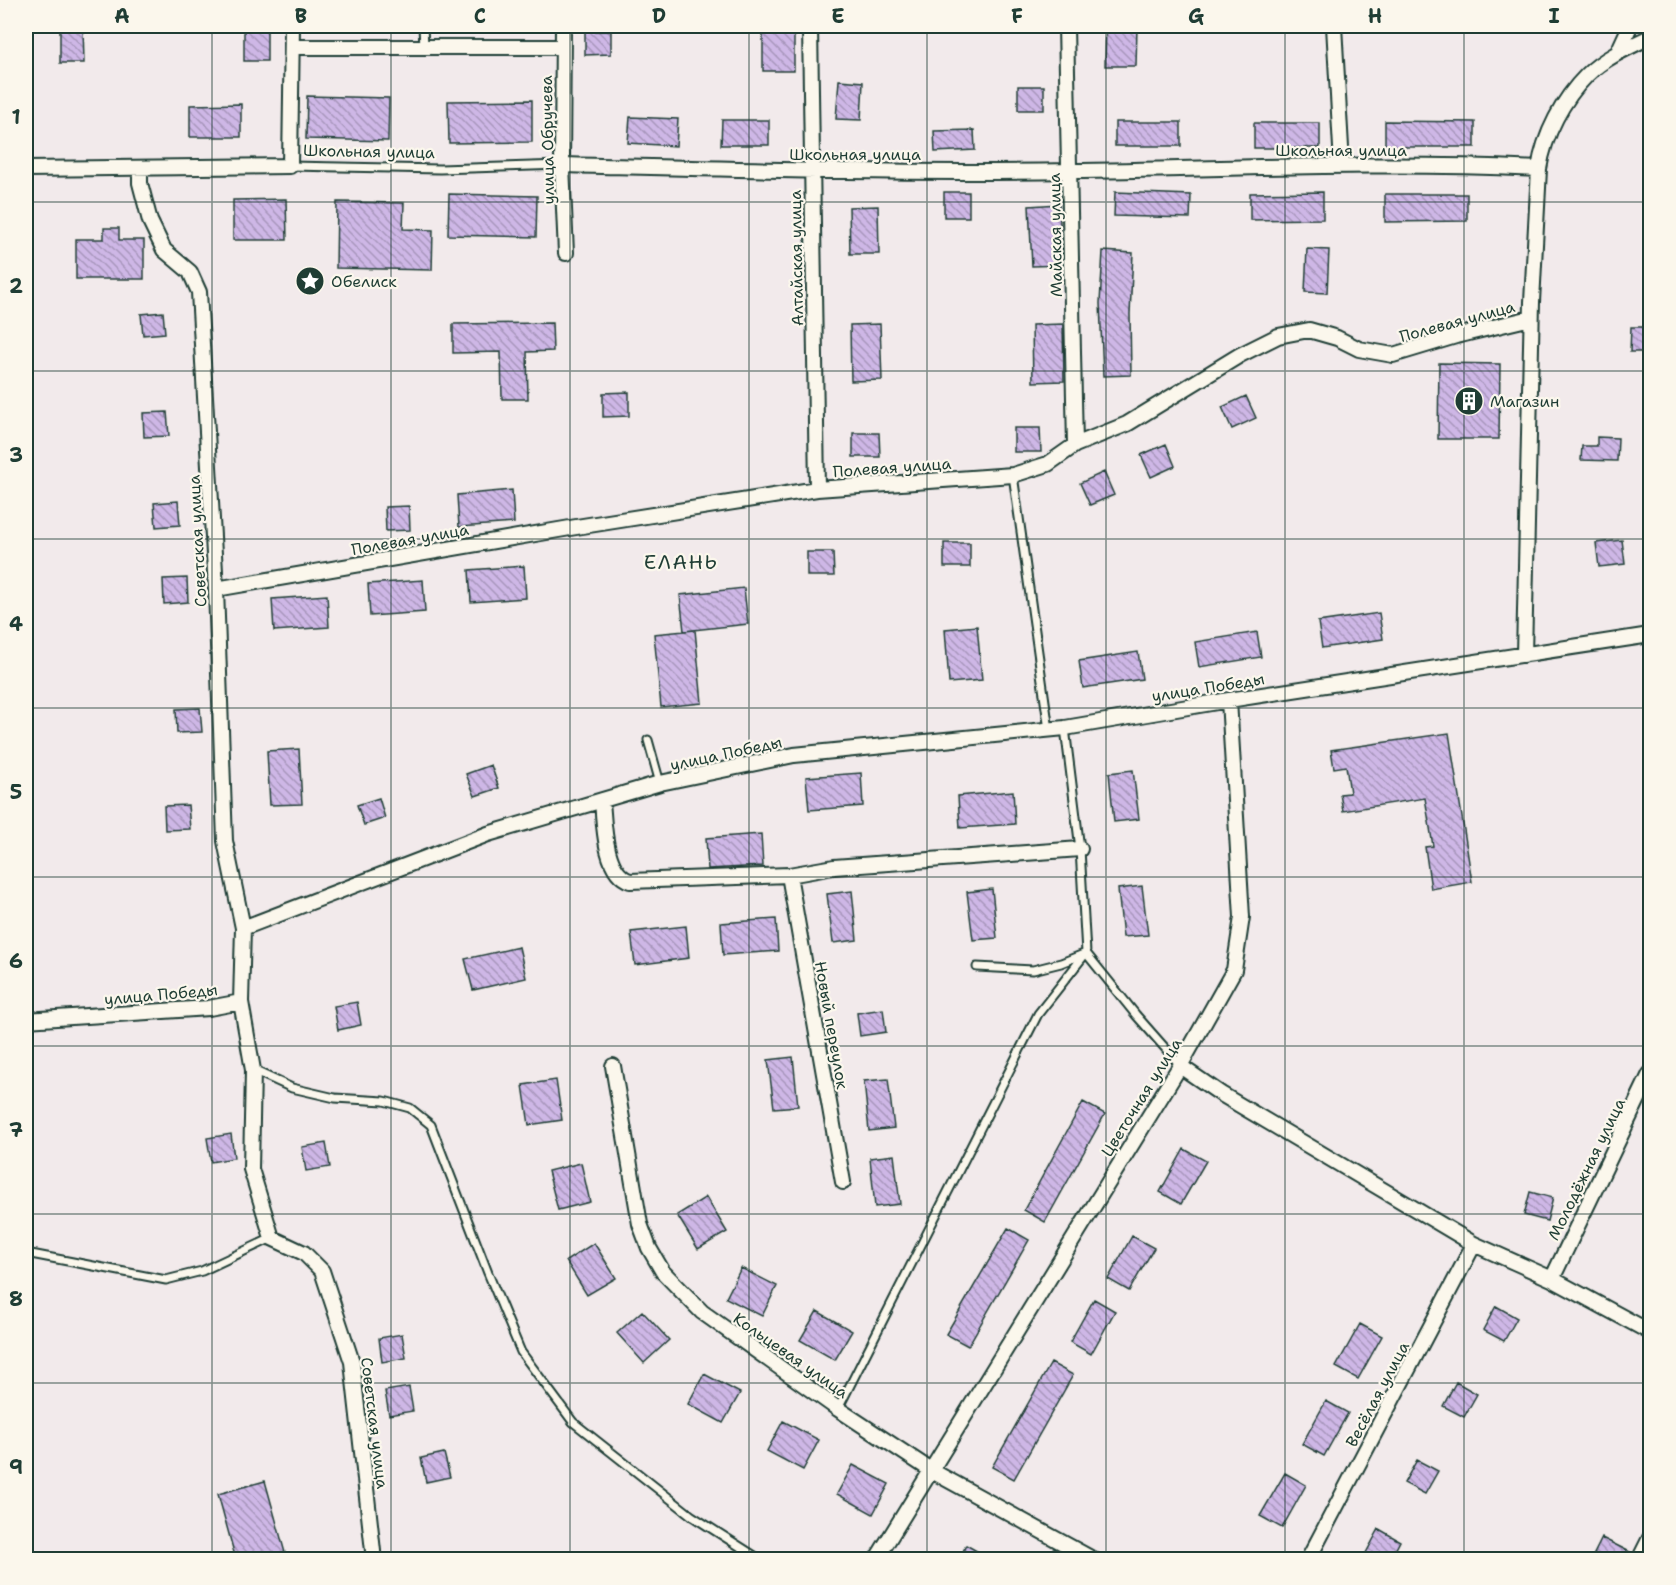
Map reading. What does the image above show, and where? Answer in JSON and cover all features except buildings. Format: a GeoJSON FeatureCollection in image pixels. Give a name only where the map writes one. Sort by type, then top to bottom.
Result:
{"type":"FeatureCollection","features":[{"type":"Feature","properties":{"kind":"street"},"geometry":{"type":"LineString","coordinates":[[290,166],[292,26]]}},
{"type":"Feature","properties":{"kind":"street","name":"улица Обручева"},"geometry":{"type":"LineString","coordinates":[[563,26],[562,165],[566,254]]}},
{"type":"Feature","properties":{"kind":"street","name":"Алтайская улица"},"geometry":{"type":"LineString","coordinates":[[810,26],[810,170],[817,489]]}},
{"type":"Feature","properties":{"kind":"street","name":"Майская улица"},"geometry":{"type":"LineString","coordinates":[[1066,26],[1075,445]]}},
{"type":"Feature","properties":{"kind":"street"},"geometry":{"type":"LineString","coordinates":[[1334,26],[1342,165]]}},
{"type":"Feature","properties":{"kind":"street"},"geometry":{"type":"LineString","coordinates":[[1618,52],[1630,26]]}},
{"type":"Feature","properties":{"kind":"street"},"geometry":{"type":"LineString","coordinates":[[1524,655],[1532,318],[1539,169],[1542,149],[1550,128],[1587,75],[1618,52],[1650,37]]}},
{"type":"Feature","properties":{"kind":"street"},"geometry":{"type":"LineString","coordinates":[[292,47],[562,47]]}},
{"type":"Feature","properties":{"kind":"street","name":"Школьная улица"},"geometry":{"type":"LineString","coordinates":[[562,165],[810,170],[1070,171],[1342,165],[1539,169]]}},
{"type":"Feature","properties":{"kind":"street","name":"Школьная улица"},"geometry":{"type":"LineString","coordinates":[[26,169],[290,166]]}},
{"type":"Feature","properties":{"kind":"street","name":"Советская улица"},"geometry":{"type":"LineString","coordinates":[[140,169],[140,183],[150,222],[164,250],[190,272],[199,292],[216,589],[225,842],[243,928]]}},
{"type":"Feature","properties":{"kind":"street","name":"Полевая улица"},"geometry":{"type":"LineString","coordinates":[[216,589],[570,528],[817,489],[1013,475],[1048,464],[1075,445],[1127,424],[1240,355],[1278,336],[1310,330],[1337,338],[1359,349],[1393,355],[1456,336],[1532,318]]}},
{"type":"Feature","properties":{"kind":"street","name":"улица Победы"},"geometry":{"type":"LineString","coordinates":[[26,1020],[208,1008],[241,1002],[243,928],[488,834],[660,783],[794,755],[1065,728],[1229,700],[1650,635]]}},
{"type":"Feature","properties":{"kind":"street","name":"Цветочная улица"},"geometry":{"type":"LineString","coordinates":[[876,1560],[1180,1066],[1234,970],[1242,916],[1229,700]]}},
{"type":"Feature","properties":{"kind":"street"},"geometry":{"type":"LineString","coordinates":[[602,800],[606,843],[613,864],[624,879],[630,881],[789,875],[834,867],[1080,849]]}},
{"type":"Feature","properties":{"kind":"street","name":"Новый переулок"},"geometry":{"type":"LineString","coordinates":[[789,875],[843,1182]]}},
{"type":"Feature","properties":{"kind":"street"},"geometry":{"type":"LineString","coordinates":[[241,1002],[253,1070],[251,1169],[272,1238]]}},
{"type":"Feature","properties":{"kind":"street","name":"Кольцевая улица"},"geometry":{"type":"LineString","coordinates":[[613,1066],[640,1224],[649,1248],[663,1272],[702,1312],[838,1409],[932,1471],[1094,1560]]}},
{"type":"Feature","properties":{"kind":"street"},"geometry":{"type":"LineString","coordinates":[[1180,1066],[1221,1094],[1474,1244],[1552,1279],[1650,1332]]}},
{"type":"Feature","properties":{"kind":"street","name":"Молодёжная улица"},"geometry":{"type":"LineString","coordinates":[[1552,1279],[1650,1074]]}},
{"type":"Feature","properties":{"kind":"street","name":"Советская улица"},"geometry":{"type":"LineString","coordinates":[[272,1238],[304,1253],[322,1271],[352,1362],[374,1560]]}},
{"type":"Feature","properties":{"kind":"street","name":"Весёлая улица"},"geometry":{"type":"LineString","coordinates":[[1308,1560],[1474,1244]]}},
{"type":"Feature","properties":{"kind":"street"},"geometry":{"type":"LineString","coordinates":[[1639,1560],[1650,1538]]}},
{"type":"Feature","properties":{"kind":"lane"},"geometry":{"type":"LineString","coordinates":[[423,26],[424,47]]}},
{"type":"Feature","properties":{"kind":"lane","name":"Школьная улица"},"geometry":{"type":"LineString","coordinates":[[290,166],[440,169],[562,165]]}},
{"type":"Feature","properties":{"kind":"lane"},"geometry":{"type":"LineString","coordinates":[[1013,475],[1049,730]]}},
{"type":"Feature","properties":{"kind":"lane"},"geometry":{"type":"LineString","coordinates":[[1065,728],[1080,849],[1086,953],[1180,1066]]}},
{"type":"Feature","properties":{"kind":"lane"},"geometry":{"type":"LineString","coordinates":[[648,740],[660,783]]}},
{"type":"Feature","properties":{"kind":"lane"},"geometry":{"type":"LineString","coordinates":[[977,967],[1033,970],[1061,963],[1086,953]]}},
{"type":"Feature","properties":{"kind":"lane"},"geometry":{"type":"LineString","coordinates":[[838,1409],[1038,1014],[1086,953]]}},
{"type":"Feature","properties":{"kind":"lane"},"geometry":{"type":"LineString","coordinates":[[253,1070],[292,1088],[335,1098],[384,1101],[410,1108],[430,1125],[520,1352],[573,1422],[692,1516],[761,1560]]}},
{"type":"Feature","properties":{"kind":"lane"},"geometry":{"type":"LineString","coordinates":[[26,1253],[166,1280],[202,1271],[272,1238]]}},
{"type":"Feature","properties":{"kind":"place","name":"Обелиск"},"geometry":{"type":"Point","coordinates":[310,281]}},
{"type":"Feature","properties":{"kind":"place","name":"Магазин"},"geometry":{"type":"Point","coordinates":[1469,401]}},
{"type":"Feature","properties":{"kind":"district","name":"ЕЛАНЬ"},"geometry":{"type":"Point","coordinates":[681,562]}}]}
